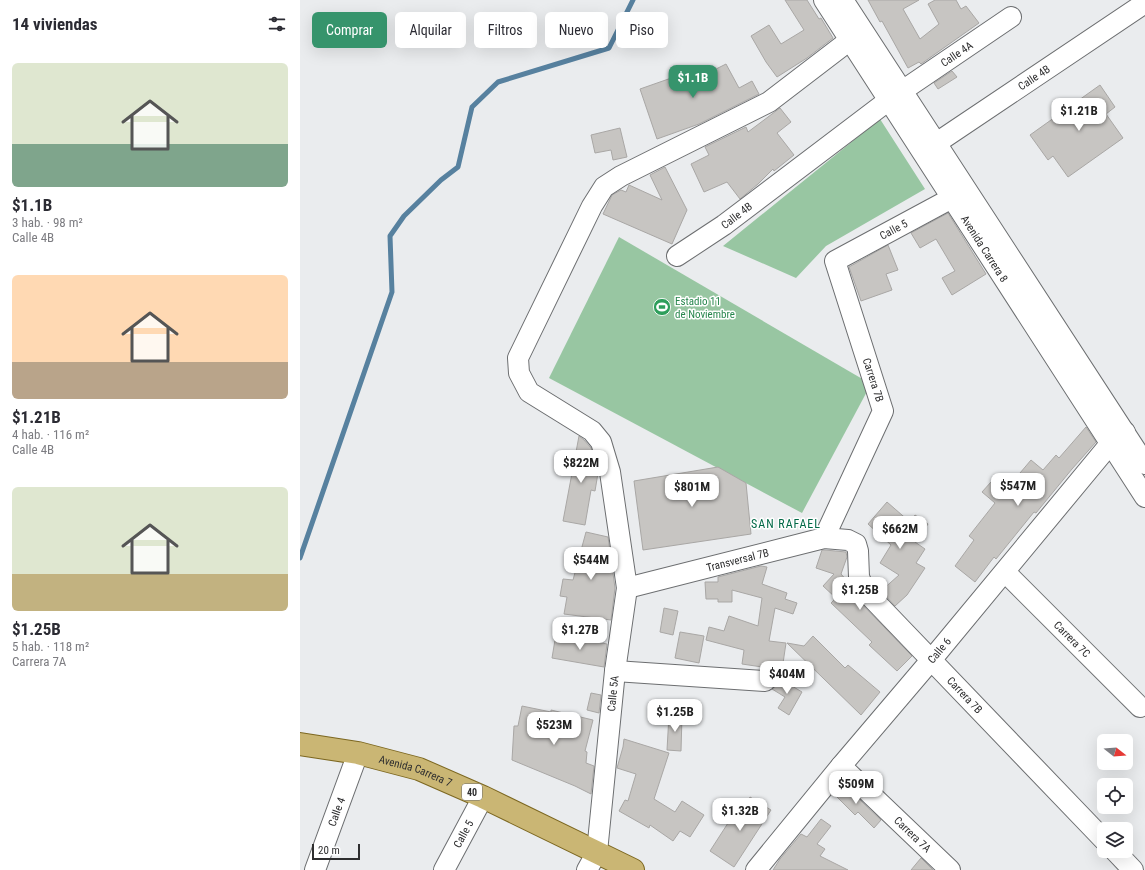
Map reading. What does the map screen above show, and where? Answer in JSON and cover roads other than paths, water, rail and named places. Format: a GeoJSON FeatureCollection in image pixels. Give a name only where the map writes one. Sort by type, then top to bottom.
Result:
{"type":"FeatureCollection","features":[{"type":"Feature","properties":{"kind":"main road","name":"Avenida Carrera 7"},"geometry":{"type":"LineString","coordinates":[[300,744],[358,753],[419,769],[483,797],[592,861],[633,870]]}},
{"type":"Feature","properties":{"kind":"street","name":"Avenida Carrera 8"},"geometry":{"type":"LineString","coordinates":[[824,0],[850,40],[896,95]]}},
{"type":"Feature","properties":{"kind":"street","name":"Avenida Carrera 8"},"geometry":{"type":"LineString","coordinates":[[843,0],[896,95],[1117,438],[1145,497]]}},
{"type":"Feature","properties":{"kind":"street","name":"Calle 4B"},"geometry":{"type":"LineString","coordinates":[[930,148],[1145,4]]}},
{"type":"Feature","properties":{"kind":"street","name":"Calle 4A"},"geometry":{"type":"LineString","coordinates":[[896,95],[1011,17]]}},
{"type":"Feature","properties":{"kind":"street","name":"Calle 5A"},"geometry":{"type":"LineString","coordinates":[[592,861],[615,671],[627,588],[610,472],[601,442],[592,431],[528,392],[519,373],[518,358],[592,206],[604,187],[621,176],[769,102],[850,40]]}},
{"type":"Feature","properties":{"kind":"street","name":"Calle 4B"},"geometry":{"type":"LineString","coordinates":[[677,256],[724,225],[896,95]]}},
{"type":"Feature","properties":{"kind":"street","name":"Avenida Carrera 8"},"geometry":{"type":"LineString","coordinates":[[930,148],[952,198],[1117,438],[1145,464]]}},
{"type":"Feature","properties":{"kind":"street","name":"Calle 5"},"geometry":{"type":"LineString","coordinates":[[835,261],[952,198]]}},
{"type":"Feature","properties":{"kind":"street","name":"Carrera 7B"},"geometry":{"type":"LineString","coordinates":[[824,538],[883,411],[835,261]]}},
{"type":"Feature","properties":{"kind":"street","name":"Calle 6"},"geometry":{"type":"LineString","coordinates":[[756,870],[841,766],[932,660],[1117,438]]}},
{"type":"Feature","properties":{"kind":"street","name":"Transversal 7B"},"geometry":{"type":"LineString","coordinates":[[627,588],[824,538],[848,540]]}},
{"type":"Feature","properties":{"kind":"street","name":"Carrera 7B"},"geometry":{"type":"LineString","coordinates":[[848,540],[856,544],[858,551],[859,577],[865,591],[1097,833]]}},
{"type":"Feature","properties":{"kind":"street","name":"Carrera 7C"},"geometry":{"type":"LineString","coordinates":[[1005,572],[1140,707]]}},
{"type":"Feature","properties":{"kind":"street"},"geometry":{"type":"LineString","coordinates":[[615,671],[765,681]]}},
{"type":"Feature","properties":{"kind":"street","name":"Calle 4"},"geometry":{"type":"LineString","coordinates":[[315,870],[358,753]]}},
{"type":"Feature","properties":{"kind":"street","name":"Carrera 7A"},"geometry":{"type":"LineString","coordinates":[[841,766],[950,870]]}},
{"type":"Feature","properties":{"kind":"street","name":"Calle 5"},"geometry":{"type":"LineString","coordinates":[[444,870],[483,797]]}},
{"type":"Feature","properties":{"kind":"street"},"geometry":{"type":"LineString","coordinates":[[1122,858],[1133,870]]}},
{"type":"Feature","properties":{"kind":"waterway"},"geometry":{"type":"LineString","coordinates":[[300,558],[392,292],[390,236],[404,216],[441,180],[458,167],[472,107],[498,82],[609,48],[633,0]]}},
{"type":"Feature","properties":{"kind":"place","name":"Estadio 11 de Noviembre"},"geometry":{"type":"Point","coordinates":[662,307]}},
{"type":"Feature","properties":{"kind":"district","name":"SAN RAFAEL"},"geometry":{"type":"Point","coordinates":[786,524]}}]}
